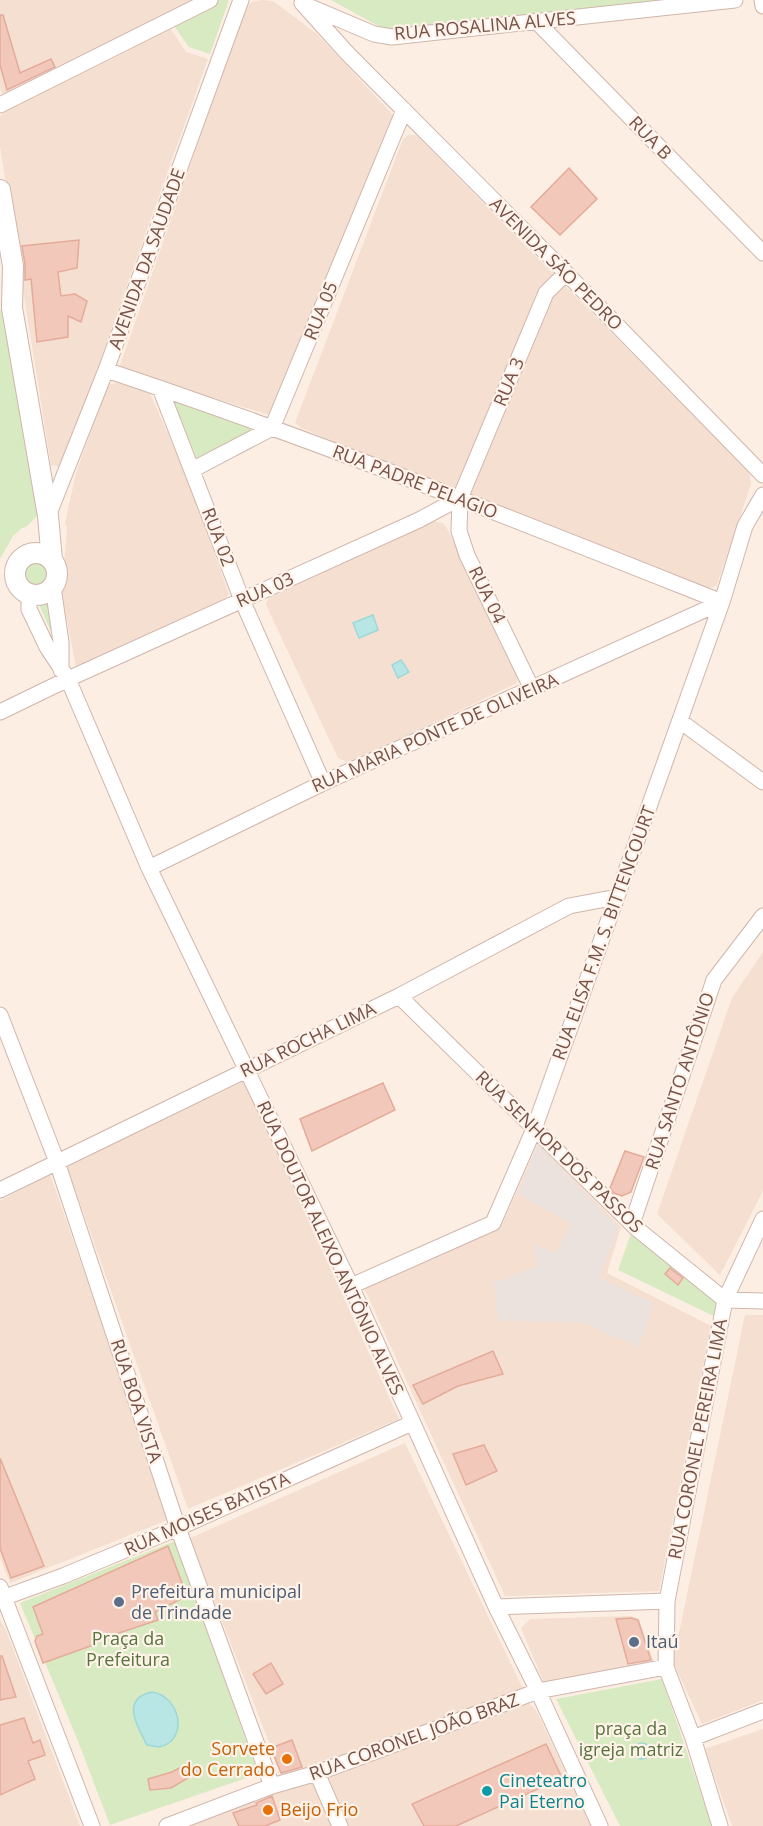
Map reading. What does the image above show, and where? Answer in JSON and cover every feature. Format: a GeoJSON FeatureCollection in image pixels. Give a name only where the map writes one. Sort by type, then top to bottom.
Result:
{"type":"FeatureCollection","features":[{"type":"Feature","properties":{"kind":"street"},"geometry":{"type":"LineString","coordinates":[[0,105],[210,0]]}},
{"type":"Feature","properties":{"kind":"street","name":"AVENIDA DA SAUDADE"},"geometry":{"type":"LineString","coordinates":[[48,516],[106,370],[241,0]]}},
{"type":"Feature","properties":{"kind":"street","name":"RUA ROSALINA ALVES"},"geometry":{"type":"LineString","coordinates":[[344,23],[374,34],[392,37],[735,0]]}},
{"type":"Feature","properties":{"kind":"street"},"geometry":{"type":"LineString","coordinates":[[762,0],[763,6]]}},
{"type":"Feature","properties":{"kind":"street","name":"AVENIDA SÃO PEDRO"},"geometry":{"type":"LineString","coordinates":[[300,2],[344,23]]}},
{"type":"Feature","properties":{"kind":"street","name":"AVENIDA SÃO PEDRO"},"geometry":{"type":"LineString","coordinates":[[300,2],[348,54],[763,475]]}},
{"type":"Feature","properties":{"kind":"street"},"geometry":{"type":"LineString","coordinates":[[344,23],[348,54]]}},
{"type":"Feature","properties":{"kind":"street","name":"RUA B"},"geometry":{"type":"LineString","coordinates":[[538,23],[763,253]]}},
{"type":"Feature","properties":{"kind":"street","name":"RUA 05"},"geometry":{"type":"LineString","coordinates":[[272,428],[404,110]]}},
{"type":"Feature","properties":{"kind":"street"},"geometry":{"type":"LineString","coordinates":[[0,190],[13,266],[12,308],[48,516],[52,560],[58,576],[53,587],[40,595],[25,591],[0,590]]}},
{"type":"Feature","properties":{"kind":"street","name":"RUA 3"},"geometry":{"type":"LineString","coordinates":[[460,498],[546,293],[566,273]]}},
{"type":"Feature","properties":{"kind":"street"},"geometry":{"type":"LineString","coordinates":[[0,278],[12,308]]}},
{"type":"Feature","properties":{"kind":"street","name":"RUA PADRE PELAGIO"},"geometry":{"type":"LineString","coordinates":[[106,370],[272,428],[460,498],[722,602]]}},
{"type":"Feature","properties":{"kind":"street","name":"RUA 02"},"geometry":{"type":"LineString","coordinates":[[160,388],[242,600],[323,783]]}},
{"type":"Feature","properties":{"kind":"street"},"geometry":{"type":"LineString","coordinates":[[192,470],[272,428]]}},
{"type":"Feature","properties":{"kind":"street","name":"RUA ELISA F.M. S. BITTENCOURT"},"geometry":{"type":"LineString","coordinates":[[351,1286],[493,1223],[534,1129],[722,602],[746,526],[763,495]]}},
{"type":"Feature","properties":{"kind":"street","name":"RUA 03"},"geometry":{"type":"LineString","coordinates":[[0,712],[64,674],[242,600],[419,520],[460,498]]}},
{"type":"Feature","properties":{"kind":"street","name":"RUA 04"},"geometry":{"type":"LineString","coordinates":[[460,498],[459,531],[467,555],[532,689]]}},
{"type":"Feature","properties":{"kind":"street"},"geometry":{"type":"LineString","coordinates":[[29,554],[48,516]]}},
{"type":"Feature","properties":{"kind":"street"},"geometry":{"type":"LineString","coordinates":[[25,591],[16,583],[8,570],[29,554],[41,553],[52,560]]}},
{"type":"Feature","properties":{"kind":"street","name":"RUA DOUTOR ALEIXO ANTÔNIO ALVES"},"geometry":{"type":"LineString","coordinates":[[53,587],[64,674]]}},
{"type":"Feature","properties":{"kind":"street","name":"RUA DOUTOR ALEIXO ANTÔNIO ALVES"},"geometry":{"type":"LineString","coordinates":[[25,591],[28,609],[64,674],[149,868],[351,1286],[496,1607],[538,1691],[600,1826]]}},
{"type":"Feature","properties":{"kind":"street","name":"RUA MARIA PONTE DE OLIVEIRA"},"geometry":{"type":"LineString","coordinates":[[149,868],[323,783],[722,602]]}},
{"type":"Feature","properties":{"kind":"street"},"geometry":{"type":"LineString","coordinates":[[680,721],[763,782]]}},
{"type":"Feature","properties":{"kind":"street","name":"RUA ROCHA LIMA"},"geometry":{"type":"LineString","coordinates":[[0,1190],[399,996],[569,906],[617,897]]}},
{"type":"Feature","properties":{"kind":"street","name":"RUA SANTO ANTÔNIO"},"geometry":{"type":"LineString","coordinates":[[632,1224],[714,980],[763,916]]}},
{"type":"Feature","properties":{"kind":"street","name":"RUA SENHOR DOS PASSOS"},"geometry":{"type":"LineString","coordinates":[[399,996],[632,1224],[725,1300]]}},
{"type":"Feature","properties":{"kind":"street","name":"RUA BOA VISTA"},"geometry":{"type":"LineString","coordinates":[[0,1015],[57,1162],[178,1528],[272,1786]]}},
{"type":"Feature","properties":{"kind":"street","name":"RUA CORONEL PEREIRA LIMA"},"geometry":{"type":"LineString","coordinates":[[666,1667],[667,1601],[725,1300],[763,1219]]}},
{"type":"Feature","properties":{"kind":"street"},"geometry":{"type":"LineString","coordinates":[[725,1300],[763,1301]]}},
{"type":"Feature","properties":{"kind":"street","name":"RUA MOISES BATISTA"},"geometry":{"type":"LineString","coordinates":[[2,1594],[63,1576],[178,1528],[412,1423]]}},
{"type":"Feature","properties":{"kind":"street"},"geometry":{"type":"LineString","coordinates":[[2,1594],[92,1826]]}},
{"type":"Feature","properties":{"kind":"street"},"geometry":{"type":"LineString","coordinates":[[496,1607],[667,1601]]}},
{"type":"Feature","properties":{"kind":"street"},"geometry":{"type":"LineString","coordinates":[[666,1667],[693,1738],[720,1826]]}},
{"type":"Feature","properties":{"kind":"street","name":"RUA CORONEL JOÃO BRAZ"},"geometry":{"type":"LineString","coordinates":[[166,1826],[538,1691],[666,1667]]}},
{"type":"Feature","properties":{"kind":"street"},"geometry":{"type":"LineString","coordinates":[[693,1738],[763,1711]]}},
{"type":"Feature","properties":{"kind":"street"},"geometry":{"type":"LineString","coordinates":[[317,1773],[340,1826]]}},
{"type":"Feature","properties":{"kind":"shaded area"},"geometry":{"type":"Polygon","coordinates":[[[0,0],[201,0],[4,97],[0,89],[0,0]]]}},
{"type":"Feature","properties":{"kind":"shaded area"},"geometry":{"type":"Polygon","coordinates":[[[273,1],[317,34],[394,116],[270,415],[125,372],[119,368],[244,12],[251,2],[273,1]]]}},
{"type":"Feature","properties":{"kind":"shaded area"},"geometry":{"type":"Polygon","coordinates":[[[170,28],[186,52],[208,59],[62,467],[51,465],[0,146],[0,116],[8,109],[170,28]]]}},
{"type":"Feature","properties":{"kind":"shaded area"},"geometry":{"type":"Polygon","coordinates":[[[408,135],[416,135],[749,472],[751,483],[717,585],[703,589],[301,428],[295,423],[403,139],[408,135]]]}},
{"type":"Feature","properties":{"kind":"shaded area"},"geometry":{"type":"Polygon","coordinates":[[[117,383],[149,391],[184,470],[229,594],[215,609],[76,667],[62,594],[67,528],[65,523],[76,473],[108,385],[117,383]]]}},
{"type":"Feature","properties":{"kind":"shaded area"},"geometry":{"type":"Polygon","coordinates":[[[433,521],[443,523],[448,530],[517,674],[517,683],[350,763],[338,758],[266,605],[269,595],[433,521]]]}},
{"type":"Feature","properties":{"kind":"shaded area"},"geometry":{"type":"Polygon","coordinates":[[[763,952],[763,1191],[720,1275],[657,1214],[732,998],[763,952]]]}},
{"type":"Feature","properties":{"kind":"shaded area"},"geometry":{"type":"Polygon","coordinates":[[[245,1081],[399,1419],[188,1509],[67,1166],[245,1081]]]}},
{"type":"Feature","properties":{"kind":"shaded area"},"geometry":{"type":"Polygon","coordinates":[[[538,1143],[621,1227],[607,1273],[711,1326],[659,1591],[505,1596],[364,1288],[502,1225],[538,1143]]]}},
{"type":"Feature","properties":{"kind":"shaded area"},"geometry":{"type":"Polygon","coordinates":[[[538,1145],[619,1228],[599,1278],[654,1304],[638,1347],[581,1322],[498,1321],[494,1283],[529,1269],[538,1268],[533,1243],[556,1253],[571,1224],[518,1194],[538,1145]]]}},
{"type":"Feature","properties":{"kind":"shaded area"},"geometry":{"type":"Polygon","coordinates":[[[50,1174],[170,1519],[10,1583],[0,1558],[0,1201],[50,1174]]]}},
{"type":"Feature","properties":{"kind":"shaded area"},"geometry":{"type":"Polygon","coordinates":[[[745,1315],[763,1315],[763,1700],[702,1724],[673,1662],[745,1315]]]}},
{"type":"Feature","properties":{"kind":"shaded area"},"geometry":{"type":"Polygon","coordinates":[[[405,1443],[524,1691],[283,1779],[190,1538],[405,1443]]]}},
{"type":"Feature","properties":{"kind":"shaded area"},"geometry":{"type":"Polygon","coordinates":[[[631,1616],[639,1619],[655,1665],[544,1683],[521,1628],[530,1619],[631,1616]]]}},
{"type":"Feature","properties":{"kind":"shaded area"},"geometry":{"type":"Polygon","coordinates":[[[0,1620],[6,1630],[80,1826],[0,1826],[0,1620]]]}},
{"type":"Feature","properties":{"kind":"shaded area"},"geometry":{"type":"Polygon","coordinates":[[[523,1702],[529,1703],[536,1710],[591,1826],[344,1826],[322,1776],[523,1702]]]}},
{"type":"Feature","properties":{"kind":"shaded area"},"geometry":{"type":"Polygon","coordinates":[[[763,1729],[763,1826],[732,1826],[705,1749],[763,1729]]]}},
{"type":"Feature","properties":{"kind":"shaded area"},"geometry":{"type":"Polygon","coordinates":[[[313,1777],[339,1826],[182,1826],[313,1777]]]}},
{"type":"Feature","properties":{"kind":"green space"},"geometry":{"type":"Polygon","coordinates":[[[216,0],[228,0],[228,3],[210,54],[189,47],[174,26],[216,0]]]}},
{"type":"Feature","properties":{"kind":"green space"},"geometry":{"type":"Polygon","coordinates":[[[331,0],[663,0],[393,34],[331,0]]]}},
{"type":"Feature","properties":{"kind":"green space"},"geometry":{"type":"Polygon","coordinates":[[[0,308],[15,364],[41,512],[13,536],[0,559],[0,308]]]}},
{"type":"Feature","properties":{"kind":"green space"},"geometry":{"type":"Polygon","coordinates":[[[172,398],[253,429],[198,461],[172,398]]]}},
{"type":"Feature","properties":{"kind":"green space"},"geometry":{"type":"Polygon","coordinates":[[[36,562],[44,566],[48,574],[44,582],[36,586],[28,582],[24,574],[28,566],[36,562]]]}},
{"type":"Feature","properties":{"kind":"green space"},"geometry":{"type":"Polygon","coordinates":[[[47,598],[57,645],[37,600],[47,598]]]}},
{"type":"Feature","properties":{"kind":"green space"},"geometry":{"type":"Polygon","coordinates":[[[633,1228],[723,1301],[720,1319],[618,1270],[633,1228]]]}},
{"type":"Feature","properties":{"kind":"green space","name":"Praça da Prefeitura"},"geometry":{"type":"Polygon","coordinates":[[[175,1541],[258,1774],[110,1825],[76,1736],[20,1603],[175,1541]]]}},
{"type":"Feature","properties":{"kind":"green space","name":"praça da igreja matriz"},"geometry":{"type":"Polygon","coordinates":[[[662,1679],[712,1826],[620,1826],[556,1699],[662,1679]]]}},
{"type":"Feature","properties":{"kind":"water"},"geometry":{"type":"Polygon","coordinates":[[[373,615],[378,630],[359,638],[353,623],[373,615]]]}},
{"type":"Feature","properties":{"kind":"water"},"geometry":{"type":"Polygon","coordinates":[[[401,660],[409,672],[398,678],[392,665],[401,660]]]}},
{"type":"Feature","properties":{"kind":"water"},"geometry":{"type":"Polygon","coordinates":[[[152,1692],[162,1695],[169,1701],[178,1718],[175,1736],[169,1743],[159,1747],[147,1745],[134,1714],[136,1701],[152,1692]]]}},
{"type":"Feature","properties":{"kind":"water"},"geometry":{"type":"Polygon","coordinates":[[[642,1743],[648,1745],[650,1751],[648,1757],[642,1759],[636,1757],[634,1751],[636,1745],[642,1743]]]}},
{"type":"Feature","properties":{"kind":"building"},"geometry":{"type":"Polygon","coordinates":[[[0,15],[3,15],[20,73],[51,59],[55,67],[7,90],[0,65],[0,15]]]}},
{"type":"Feature","properties":{"kind":"building"},"geometry":{"type":"Polygon","coordinates":[[[569,168],[597,199],[560,235],[531,207],[569,168]]]}},
{"type":"Feature","properties":{"kind":"building"},"geometry":{"type":"Polygon","coordinates":[[[79,240],[77,268],[58,272],[61,296],[75,294],[87,301],[81,322],[68,316],[68,337],[37,342],[31,279],[25,280],[22,246],[79,240]]]}},
{"type":"Feature","properties":{"kind":"building"},"geometry":{"type":"Polygon","coordinates":[[[383,1083],[395,1110],[312,1151],[300,1119],[383,1083]]]}},
{"type":"Feature","properties":{"kind":"building"},"geometry":{"type":"Polygon","coordinates":[[[625,1151],[644,1157],[631,1192],[622,1196],[614,1193],[610,1188],[625,1151]]]}},
{"type":"Feature","properties":{"kind":"building"},"geometry":{"type":"Polygon","coordinates":[[[670,1268],[683,1278],[678,1285],[665,1274],[670,1268]]]}},
{"type":"Feature","properties":{"kind":"building"},"geometry":{"type":"Polygon","coordinates":[[[493,1351],[503,1374],[458,1386],[423,1404],[413,1385],[493,1351]]]}},
{"type":"Feature","properties":{"kind":"building"},"geometry":{"type":"Polygon","coordinates":[[[484,1445],[497,1471],[466,1485],[453,1454],[484,1445]]]}},
{"type":"Feature","properties":{"kind":"building"},"geometry":{"type":"Polygon","coordinates":[[[0,1458],[44,1566],[11,1578],[0,1548],[0,1458]]]}},
{"type":"Feature","properties":{"kind":"building"},"geometry":{"type":"Polygon","coordinates":[[[168,1546],[187,1596],[155,1612],[158,1620],[95,1641],[96,1644],[43,1663],[35,1641],[37,1636],[43,1634],[33,1607],[168,1546]]]}},
{"type":"Feature","properties":{"kind":"building","name":"Itaú"},"geometry":{"type":"Polygon","coordinates":[[[616,1619],[638,1620],[651,1660],[628,1664],[616,1619]]]}},
{"type":"Feature","properties":{"kind":"building"},"geometry":{"type":"Polygon","coordinates":[[[0,1656],[2,1656],[16,1697],[0,1700],[0,1656]]]}},
{"type":"Feature","properties":{"kind":"building"},"geometry":{"type":"Polygon","coordinates":[[[271,1663],[283,1684],[266,1694],[253,1674],[271,1663]]]}},
{"type":"Feature","properties":{"kind":"building"},"geometry":{"type":"Polygon","coordinates":[[[24,1718],[33,1743],[40,1740],[45,1755],[28,1761],[35,1779],[0,1795],[0,1725],[24,1718]]]}},
{"type":"Feature","properties":{"kind":"building","name":"Sorvete do Cerrado"},"geometry":{"type":"Polygon","coordinates":[[[292,1740],[302,1767],[281,1773],[271,1748],[292,1740]]]}},
{"type":"Feature","properties":{"kind":"building","name":"Cineteatro Pai Eterno"},"geometry":{"type":"Polygon","coordinates":[[[546,1744],[562,1778],[456,1826],[424,1826],[412,1804],[546,1744]]]}},
{"type":"Feature","properties":{"kind":"building"},"geometry":{"type":"Polygon","coordinates":[[[189,1763],[198,1772],[171,1788],[150,1790],[148,1779],[172,1772],[189,1763]]]}},
{"type":"Feature","properties":{"kind":"building"},"geometry":{"type":"Polygon","coordinates":[[[272,1796],[280,1820],[265,1826],[239,1826],[233,1813],[257,1805],[256,1803],[272,1796]]]}},
{"type":"Feature","properties":{"kind":"place","name":"Prefeitura municipal de Trindade"},"geometry":{"type":"Point","coordinates":[119,1602]}},
{"type":"Feature","properties":{"kind":"place","name":"Itaú"},"geometry":{"type":"Point","coordinates":[634,1642]}},
{"type":"Feature","properties":{"kind":"place","name":"Sorvete do Cerrado"},"geometry":{"type":"Point","coordinates":[287,1759]}},
{"type":"Feature","properties":{"kind":"place","name":"Cineteatro Pai Eterno"},"geometry":{"type":"Point","coordinates":[487,1791]}},
{"type":"Feature","properties":{"kind":"place","name":"Beijo Frio"},"geometry":{"type":"Point","coordinates":[268,1810]}}]}
